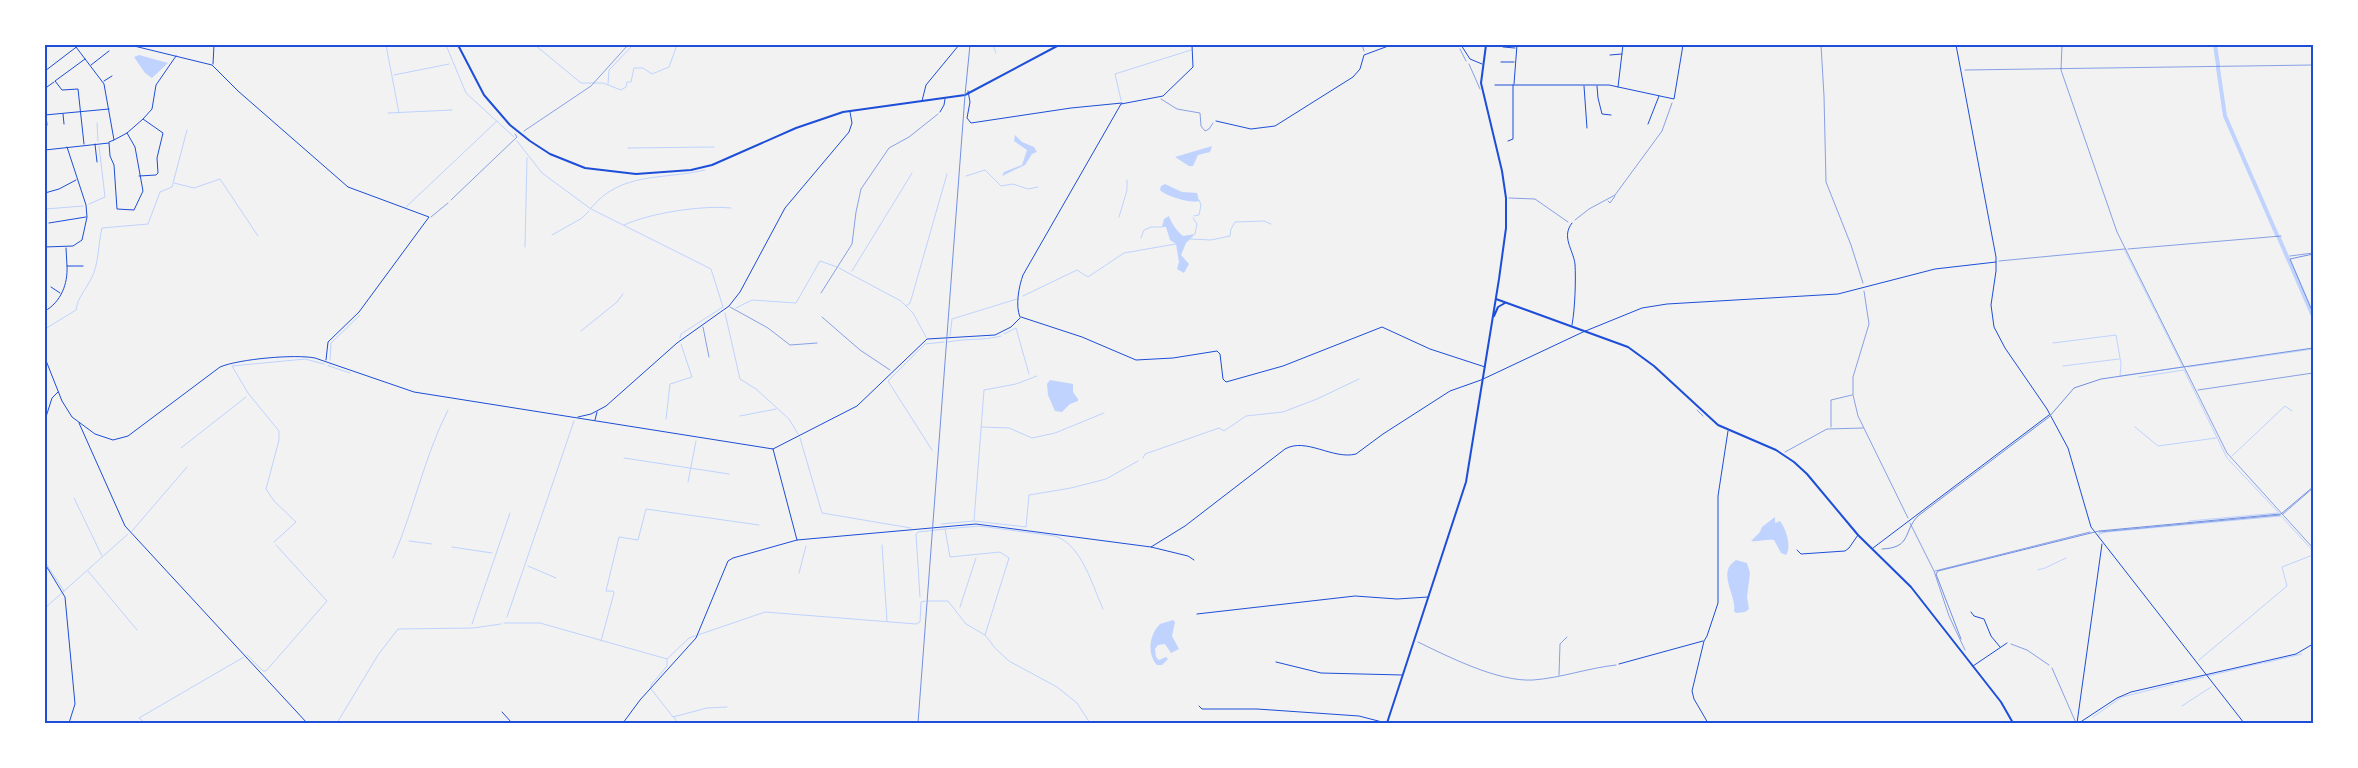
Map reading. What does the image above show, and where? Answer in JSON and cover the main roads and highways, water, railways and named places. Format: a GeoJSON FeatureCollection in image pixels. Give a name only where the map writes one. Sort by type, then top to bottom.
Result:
{"type":"FeatureCollection","features":[{"type":"Feature","properties":{"kind":"main road"},"geometry":{"type":"LineString","coordinates":[[458,45],[484,96],[519,133],[550,154],[568,162],[604,172],[643,174],[705,167],[733,157],[796,128],[850,111],[945,99],[968,93],[1059,45]]}},
{"type":"Feature","properties":{"kind":"main road"},"geometry":{"type":"LineString","coordinates":[[1386,723],[1466,482],[1505,238],[1506,198],[1502,172],[1481,83],[1486,45]]}},
{"type":"Feature","properties":{"kind":"main road"},"geometry":{"type":"LineString","coordinates":[[1496,299],[1615,341],[1640,354],[1709,418],[1728,431],[1782,454],[1807,474],[1858,534],[1911,587],[2001,702],[2013,723]]}},
{"type":"Feature","properties":{"kind":"main road"},"geometry":{"type":"LineString","coordinates":[[1493,318],[1500,305],[1508,303]]}},
{"type":"Feature","properties":{"kind":"water"},"geometry":{"type":"Polygon","coordinates":[[[139,55],[168,63],[152,78],[145,73],[134,57],[139,55]]]}},
{"type":"Feature","properties":{"kind":"water"},"geometry":{"type":"Polygon","coordinates":[[[1015,135],[1022,142],[1034,147],[1037,152],[1032,154],[1025,165],[1002,176],[1004,172],[1022,165],[1027,150],[1014,141],[1015,135]]]}},
{"type":"Feature","properties":{"kind":"water"},"geometry":{"type":"Polygon","coordinates":[[[1212,146],[1210,152],[1198,155],[1193,166],[1189,166],[1175,157],[1212,146]]]}},
{"type":"Feature","properties":{"kind":"water"},"geometry":{"type":"Polygon","coordinates":[[[1165,184],[1182,192],[1197,193],[1199,201],[1179,199],[1168,195],[1160,190],[1161,186],[1165,184]]]}},
{"type":"Feature","properties":{"kind":"water"},"geometry":{"type":"Polygon","coordinates":[[[1169,216],[1174,227],[1183,236],[1195,234],[1186,243],[1181,255],[1189,264],[1184,273],[1177,269],[1179,262],[1176,244],[1170,240],[1166,227],[1162,227],[1164,219],[1169,216]]]}},
{"type":"Feature","properties":{"kind":"water"},"geometry":{"type":"Polygon","coordinates":[[[1050,380],[1073,384],[1073,392],[1078,401],[1070,404],[1062,412],[1055,411],[1048,395],[1047,384],[1050,380]]]}},
{"type":"Feature","properties":{"kind":"water"},"geometry":{"type":"Polygon","coordinates":[[[1775,517],[1775,523],[1780,521],[1786,533],[1788,552],[1786,555],[1781,553],[1774,540],[1751,541],[1760,532],[1762,527],[1775,517]]]}},
{"type":"Feature","properties":{"kind":"water"},"geometry":{"type":"Polygon","coordinates":[[[1736,560],[1747,563],[1750,573],[1747,597],[1749,609],[1745,612],[1736,613],[1727,578],[1730,565],[1736,560]]]}},
{"type":"Feature","properties":{"kind":"water"},"geometry":{"type":"Polygon","coordinates":[[[1173,620],[1175,622],[1172,636],[1179,649],[1171,653],[1165,644],[1158,645],[1155,649],[1156,657],[1159,660],[1166,657],[1168,659],[1162,665],[1157,665],[1151,650],[1153,634],[1160,624],[1173,620]]]}},
{"type":"Feature","properties":{"kind":"waterway"},"geometry":{"type":"LineString","coordinates":[[386,45],[399,113]]}},
{"type":"Feature","properties":{"kind":"waterway"},"geometry":{"type":"LineString","coordinates":[[446,45],[466,93],[514,137]]}},
{"type":"Feature","properties":{"kind":"waterway"},"geometry":{"type":"LineString","coordinates":[[535,45],[581,83],[603,83],[621,90],[626,87],[627,82],[631,82],[634,68],[643,68],[652,74],[669,67],[677,45]]}},
{"type":"Feature","properties":{"kind":"waterway"},"geometry":{"type":"LineString","coordinates":[[608,84],[609,70],[633,45]]}},
{"type":"Feature","properties":{"kind":"waterway"},"geometry":{"type":"LineString","coordinates":[[993,45],[996,53]]}},
{"type":"Feature","properties":{"kind":"waterway"},"geometry":{"type":"LineString","coordinates":[[2215,45],[2218,65]]}},
{"type":"Feature","properties":{"kind":"waterway"},"geometry":{"type":"LineString","coordinates":[[1121,100],[1115,74],[1191,50]]}},
{"type":"Feature","properties":{"kind":"waterway"},"geometry":{"type":"LineString","coordinates":[[394,75],[449,64]]}},
{"type":"Feature","properties":{"kind":"waterway"},"geometry":{"type":"LineString","coordinates":[[2218,68],[2225,116],[2252,178]]}},
{"type":"Feature","properties":{"kind":"waterway"},"geometry":{"type":"LineString","coordinates":[[388,113],[452,110]]}},
{"type":"Feature","properties":{"kind":"waterway"},"geometry":{"type":"LineString","coordinates":[[406,207],[497,121]]}},
{"type":"Feature","properties":{"kind":"waterway"},"geometry":{"type":"LineString","coordinates":[[97,123],[98,141]]}},
{"type":"Feature","properties":{"kind":"waterway"},"geometry":{"type":"LineString","coordinates":[[45,329],[76,310],[96,267],[102,228],[148,224],[160,192],[172,187],[187,130]]}},
{"type":"Feature","properties":{"kind":"waterway"},"geometry":{"type":"LineString","coordinates":[[517,141],[542,173],[591,209],[711,269],[723,307],[681,334],[680,338]]}},
{"type":"Feature","properties":{"kind":"waterway"},"geometry":{"type":"LineString","coordinates":[[89,204],[105,197],[99,146]]}},
{"type":"Feature","properties":{"kind":"waterway"},"geometry":{"type":"LineString","coordinates":[[628,148],[714,147]]}},
{"type":"Feature","properties":{"kind":"waterway"},"geometry":{"type":"LineString","coordinates":[[525,247],[527,158]]}},
{"type":"Feature","properties":{"kind":"waterway"},"geometry":{"type":"LineString","coordinates":[[591,208],[603,196],[629,182],[705,170]]}},
{"type":"Feature","properties":{"kind":"waterway"},"geometry":{"type":"LineString","coordinates":[[966,176],[985,170],[1001,186],[1013,184],[1028,189],[1038,187]]}},
{"type":"Feature","properties":{"kind":"waterway"},"geometry":{"type":"LineString","coordinates":[[852,271],[912,173]]}},
{"type":"Feature","properties":{"kind":"waterway"},"geometry":{"type":"LineString","coordinates":[[906,306],[910,303],[947,174]]}},
{"type":"Feature","properties":{"kind":"waterway"},"geometry":{"type":"LineString","coordinates":[[174,183],[194,188],[220,179],[258,236]]}},
{"type":"Feature","properties":{"kind":"waterway"},"geometry":{"type":"LineString","coordinates":[[1119,217],[1127,190],[1127,180]]}},
{"type":"Feature","properties":{"kind":"waterway"},"geometry":{"type":"LineString","coordinates":[[2253,180],[2277,235]]}},
{"type":"Feature","properties":{"kind":"waterway"},"geometry":{"type":"LineString","coordinates":[[1194,216],[1199,215],[1201,205],[1199,200]]}},
{"type":"Feature","properties":{"kind":"waterway"},"geometry":{"type":"LineString","coordinates":[[46,209],[83,206]]}},
{"type":"Feature","properties":{"kind":"waterway"},"geometry":{"type":"LineString","coordinates":[[624,225],[676,211],[719,207],[731,208]]}},
{"type":"Feature","properties":{"kind":"waterway"},"geometry":{"type":"LineString","coordinates":[[552,235],[582,218],[589,211]]}},
{"type":"Feature","properties":{"kind":"waterway"},"geometry":{"type":"LineString","coordinates":[[1193,218],[1197,224],[1195,234]]}},
{"type":"Feature","properties":{"kind":"waterway"},"geometry":{"type":"LineString","coordinates":[[1190,239],[1211,240],[1230,236],[1235,222],[1264,221],[1271,224]]}},
{"type":"Feature","properties":{"kind":"waterway"},"geometry":{"type":"LineString","coordinates":[[1141,238],[1144,230],[1151,227],[1162,227]]}},
{"type":"Feature","properties":{"kind":"waterway"},"geometry":{"type":"LineString","coordinates":[[2279,238],[2313,316]]}},
{"type":"Feature","properties":{"kind":"waterway"},"geometry":{"type":"LineString","coordinates":[[1023,296],[1077,270],[1088,277],[1124,253],[1176,244]]}},
{"type":"Feature","properties":{"kind":"waterway"},"geometry":{"type":"LineString","coordinates":[[2125,251],[2156,313]]}},
{"type":"Feature","properties":{"kind":"waterway"},"geometry":{"type":"LineString","coordinates":[[736,308],[752,300],[796,303],[820,261],[837,267]]}},
{"type":"Feature","properties":{"kind":"waterway"},"geometry":{"type":"LineString","coordinates":[[839,268],[901,301],[913,313],[926,337]]}},
{"type":"Feature","properties":{"kind":"waterway"},"geometry":{"type":"LineString","coordinates":[[581,331],[617,302],[623,294]]}},
{"type":"Feature","properties":{"kind":"waterway"},"geometry":{"type":"LineString","coordinates":[[950,336],[952,319],[1017,299]]}},
{"type":"Feature","properties":{"kind":"waterway"},"geometry":{"type":"LineString","coordinates":[[725,313],[740,379],[756,389],[789,419],[798,434]]}},
{"type":"Feature","properties":{"kind":"waterway"},"geometry":{"type":"LineString","coordinates":[[330,360],[331,343],[360,315]]}},
{"type":"Feature","properties":{"kind":"waterway"},"geometry":{"type":"LineString","coordinates":[[2053,343],[2116,335],[2121,364],[2120,376],[2183,367],[2157,315]]}},
{"type":"Feature","properties":{"kind":"waterway"},"geometry":{"type":"LineString","coordinates":[[1004,334],[1016,328],[1029,374]]}},
{"type":"Feature","properties":{"kind":"waterway"},"geometry":{"type":"LineString","coordinates":[[948,342],[1001,336]]}},
{"type":"Feature","properties":{"kind":"waterway"},"geometry":{"type":"LineString","coordinates":[[932,450],[888,381],[925,344],[944,342]]}},
{"type":"Feature","properties":{"kind":"waterway"},"geometry":{"type":"LineString","coordinates":[[666,419],[670,384],[692,377],[681,344]]}},
{"type":"Feature","properties":{"kind":"waterway"},"geometry":{"type":"LineString","coordinates":[[2188,367],[2313,349]]}},
{"type":"Feature","properties":{"kind":"waterway"},"geometry":{"type":"LineString","coordinates":[[274,542],[296,522],[274,501],[266,489],[279,440],[279,431],[248,393],[232,366],[305,359],[324,364]]}},
{"type":"Feature","properties":{"kind":"waterway"},"geometry":{"type":"LineString","coordinates":[[2063,366],[2119,359]]}},
{"type":"Feature","properties":{"kind":"waterway"},"geometry":{"type":"LineString","coordinates":[[329,366],[350,373]]}},
{"type":"Feature","properties":{"kind":"waterway"},"geometry":{"type":"LineString","coordinates":[[2139,377],[2184,370],[2227,458],[2279,513]]}},
{"type":"Feature","properties":{"kind":"waterway"},"geometry":{"type":"LineString","coordinates":[[974,521],[984,390],[1016,384],[1037,376]]}},
{"type":"Feature","properties":{"kind":"waterway"},"geometry":{"type":"LineString","coordinates":[[1143,458],[1145,454],[1219,428],[1224,431],[1246,416],[1283,412],[1317,399],[1359,379]]}},
{"type":"Feature","properties":{"kind":"waterway"},"geometry":{"type":"LineString","coordinates":[[181,448],[246,397]]}},
{"type":"Feature","properties":{"kind":"waterway"},"geometry":{"type":"LineString","coordinates":[[2232,456],[2285,406],[2292,411]]}},
{"type":"Feature","properties":{"kind":"waterway"},"geometry":{"type":"LineString","coordinates":[[740,416],[776,409]]}},
{"type":"Feature","properties":{"kind":"waterway"},"geometry":{"type":"LineString","coordinates":[[393,558],[432,446],[448,410]]}},
{"type":"Feature","properties":{"kind":"waterway"},"geometry":{"type":"LineString","coordinates":[[981,427],[1009,428],[1032,438],[1055,433],[1104,413]]}},
{"type":"Feature","properties":{"kind":"waterway"},"geometry":{"type":"LineString","coordinates":[[507,617],[574,421]]}},
{"type":"Feature","properties":{"kind":"waterway"},"geometry":{"type":"LineString","coordinates":[[2135,427],[2158,446],[2216,438]]}},
{"type":"Feature","properties":{"kind":"waterway"},"geometry":{"type":"LineString","coordinates":[[800,438],[822,513],[911,528]]}},
{"type":"Feature","properties":{"kind":"waterway"},"geometry":{"type":"LineString","coordinates":[[688,482],[696,441]]}},
{"type":"Feature","properties":{"kind":"waterway"},"geometry":{"type":"LineString","coordinates":[[624,458],[729,474]]}},
{"type":"Feature","properties":{"kind":"waterway"},"geometry":{"type":"LineString","coordinates":[[941,524],[974,521],[1026,527],[1029,495],[1071,488],[1106,479],[1138,461]]}},
{"type":"Feature","properties":{"kind":"waterway"},"geometry":{"type":"LineString","coordinates":[[132,531],[187,467]]}},
{"type":"Feature","properties":{"kind":"waterway"},"geometry":{"type":"LineString","coordinates":[[74,498],[102,556]]}},
{"type":"Feature","properties":{"kind":"waterway"},"geometry":{"type":"LineString","coordinates":[[601,641],[614,593],[613,591],[606,591],[619,537],[638,540],[646,509],[759,525]]}},
{"type":"Feature","properties":{"kind":"waterway"},"geometry":{"type":"LineString","coordinates":[[472,624],[510,513]]}},
{"type":"Feature","properties":{"kind":"waterway"},"geometry":{"type":"LineString","coordinates":[[2189,521],[2278,513]]}},
{"type":"Feature","properties":{"kind":"waterway"},"geometry":{"type":"LineString","coordinates":[[2099,536],[2099,534],[2106,532],[2281,516],[2313,551]]}},
{"type":"Feature","properties":{"kind":"waterway"},"geometry":{"type":"LineString","coordinates":[[945,529],[979,526],[1055,536],[1064,541],[1079,557],[1103,609]]}},
{"type":"Feature","properties":{"kind":"waterway"},"geometry":{"type":"LineString","coordinates":[[920,597],[916,534],[918,532],[945,529],[950,557],[1000,552],[1009,558],[985,635],[966,624],[948,601],[928,601]]}},
{"type":"Feature","properties":{"kind":"waterway"},"geometry":{"type":"LineString","coordinates":[[45,608],[128,534]]}},
{"type":"Feature","properties":{"kind":"waterway"},"geometry":{"type":"LineString","coordinates":[[409,541],[432,544]]}},
{"type":"Feature","properties":{"kind":"waterway"},"geometry":{"type":"LineString","coordinates":[[247,655],[263,671],[266,671],[327,601],[276,545]]}},
{"type":"Feature","properties":{"kind":"waterway"},"geometry":{"type":"LineString","coordinates":[[882,545],[887,621]]}},
{"type":"Feature","properties":{"kind":"waterway"},"geometry":{"type":"LineString","coordinates":[[799,573],[806,546]]}},
{"type":"Feature","properties":{"kind":"waterway"},"geometry":{"type":"LineString","coordinates":[[452,547],[492,553]]}},
{"type":"Feature","properties":{"kind":"waterway"},"geometry":{"type":"LineString","coordinates":[[2199,660],[2287,586],[2282,567],[2313,555]]}},
{"type":"Feature","properties":{"kind":"waterway"},"geometry":{"type":"LineString","coordinates":[[960,607],[976,558]]}},
{"type":"Feature","properties":{"kind":"waterway"},"geometry":{"type":"LineString","coordinates":[[2038,570],[2066,558]]}},
{"type":"Feature","properties":{"kind":"waterway"},"geometry":{"type":"LineString","coordinates":[[45,562],[64,591]]}},
{"type":"Feature","properties":{"kind":"waterway"},"geometry":{"type":"LineString","coordinates":[[528,566],[556,578]]}},
{"type":"Feature","properties":{"kind":"waterway"},"geometry":{"type":"LineString","coordinates":[[88,571],[137,630]]}},
{"type":"Feature","properties":{"kind":"waterway"},"geometry":{"type":"LineString","coordinates":[[667,659],[689,638],[765,612],[916,624],[920,622],[921,602],[925,601]]}},
{"type":"Feature","properties":{"kind":"waterway"},"geometry":{"type":"LineString","coordinates":[[504,623],[540,623],[667,659]]}},
{"type":"Feature","properties":{"kind":"waterway"},"geometry":{"type":"LineString","coordinates":[[337,723],[378,655],[398,629],[473,628],[501,624]]}},
{"type":"Feature","properties":{"kind":"waterway"},"geometry":{"type":"LineString","coordinates":[[985,635],[1009,661],[1057,687],[1077,703],[1090,723]]}},
{"type":"Feature","properties":{"kind":"waterway"},"geometry":{"type":"LineString","coordinates":[[2264,663],[2302,654]]}},
{"type":"Feature","properties":{"kind":"waterway"},"geometry":{"type":"LineString","coordinates":[[145,723],[139,718],[244,657]]}},
{"type":"Feature","properties":{"kind":"waterway"},"geometry":{"type":"LineString","coordinates":[[667,660],[667,666],[651,685],[651,689],[673,717],[707,708],[727,707]]}},
{"type":"Feature","properties":{"kind":"waterway"},"geometry":{"type":"LineString","coordinates":[[2208,676],[2262,663]]}},
{"type":"Feature","properties":{"kind":"waterway"},"geometry":{"type":"LineString","coordinates":[[2177,683],[2204,677]]}},
{"type":"Feature","properties":{"kind":"waterway"},"geometry":{"type":"LineString","coordinates":[[2093,717],[2122,697],[2174,684]]}},
{"type":"Feature","properties":{"kind":"waterway"},"geometry":{"type":"LineString","coordinates":[[2182,706],[2211,687]]}},
{"type":"Feature","properties":{"kind":"waterway"},"geometry":{"type":"LineString","coordinates":[[674,717],[677,723]]}},
{"type":"Feature","properties":{"kind":"railway"},"geometry":{"type":"LineString","coordinates":[[918,723],[970,45]]}},
{"type":"Feature","properties":{"kind":"railway"},"geometry":{"type":"LineString","coordinates":[[2313,254],[2290,259],[2313,313]]}},
{"type":"Feature","properties":{"kind":"railway"},"geometry":{"type":"LineString","coordinates":[[1882,549],[1892,548],[1903,542],[1918,516],[2049,417],[2074,388],[2101,379],[2313,348]]}},
{"type":"Feature","properties":{"kind":"railway"},"geometry":{"type":"LineString","coordinates":[[1961,639],[1936,574],[1938,571],[2099,531],[2281,514],[2313,487]]}}]}
